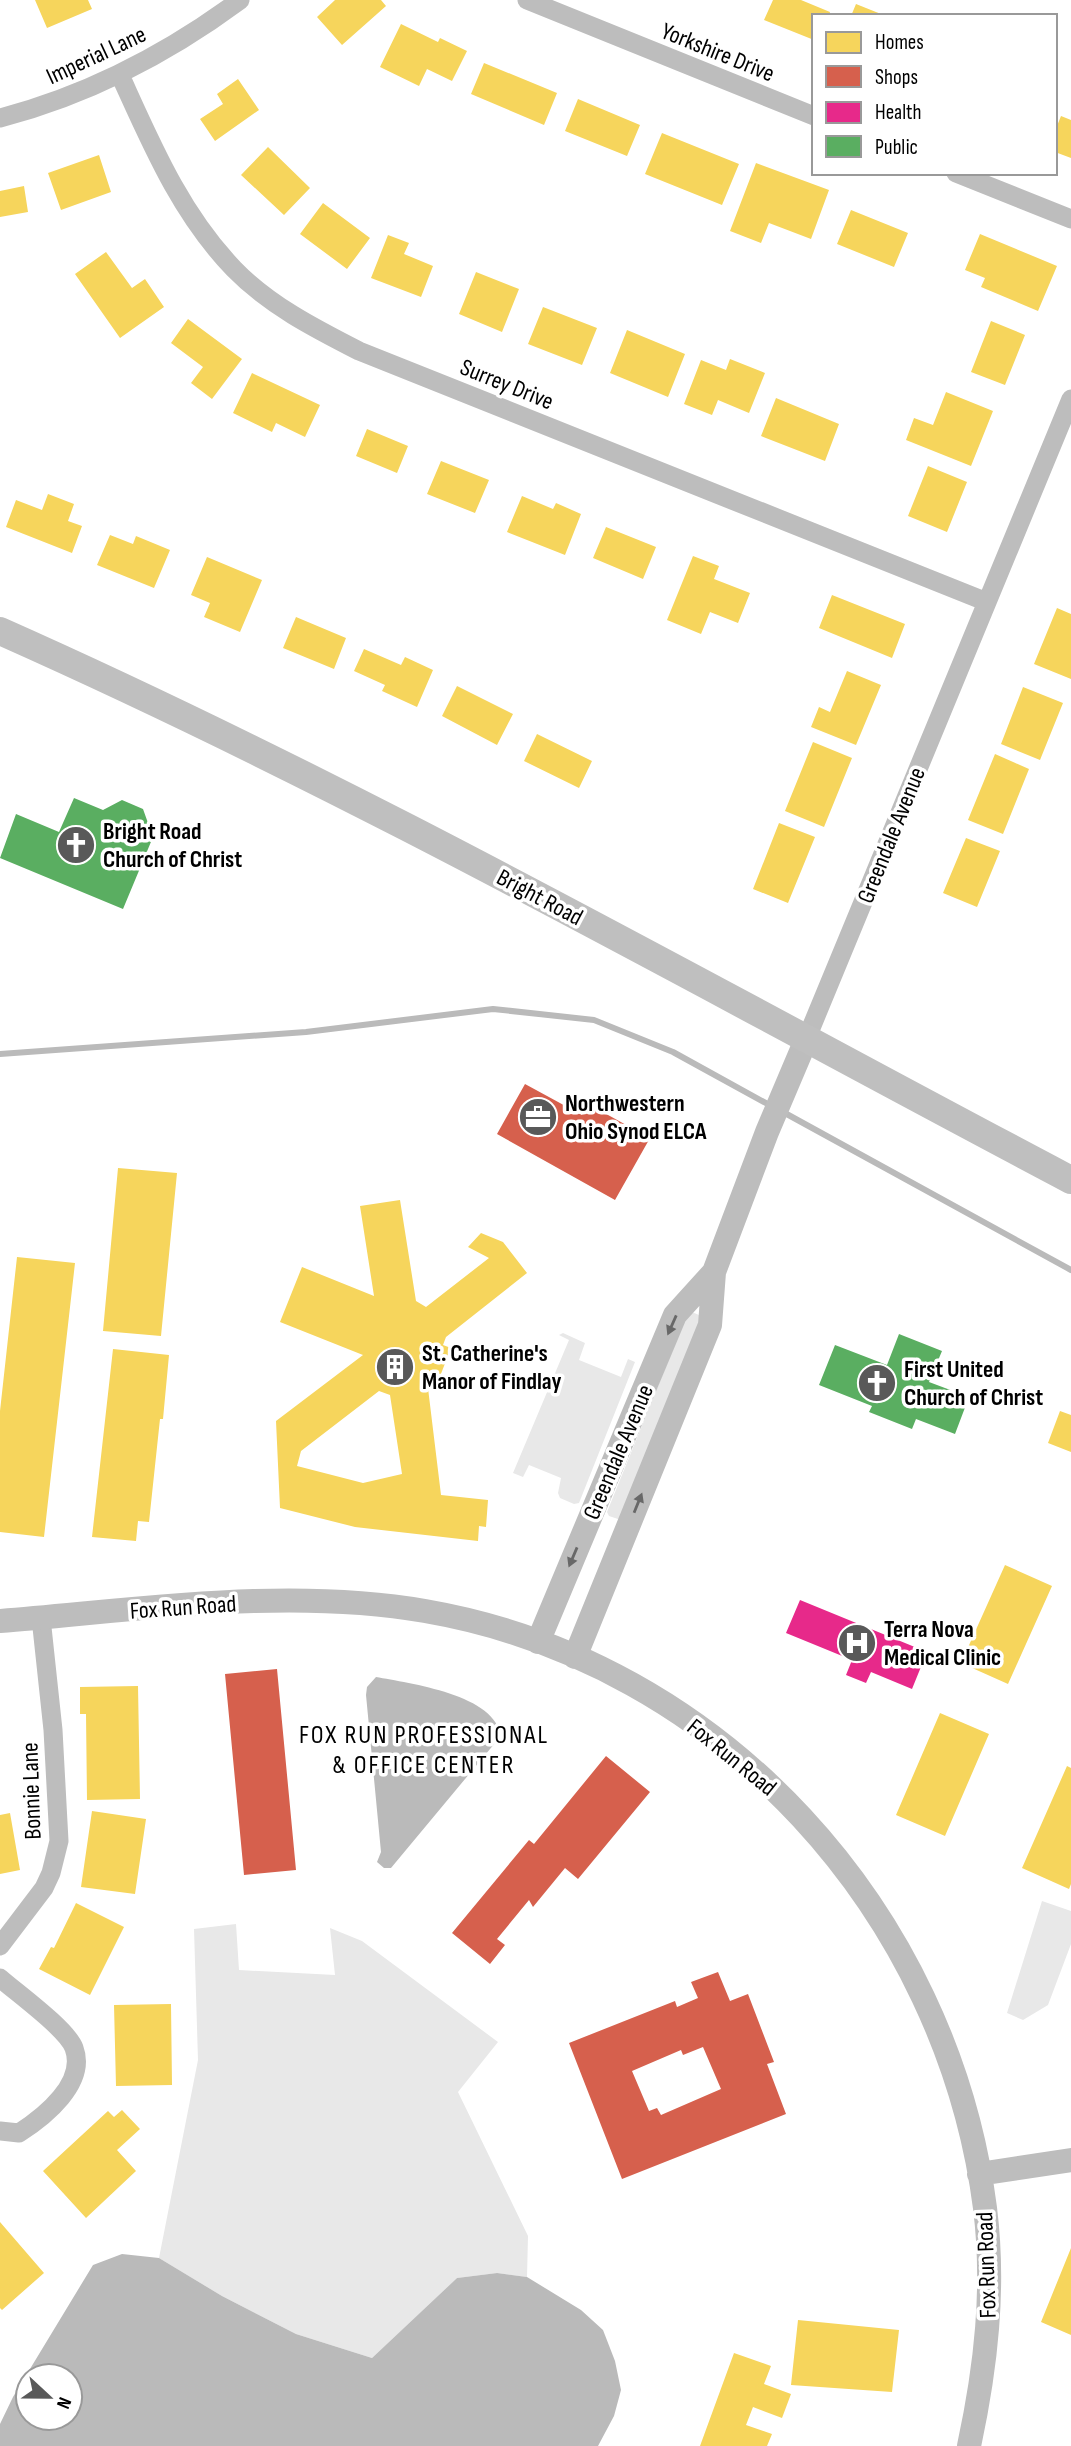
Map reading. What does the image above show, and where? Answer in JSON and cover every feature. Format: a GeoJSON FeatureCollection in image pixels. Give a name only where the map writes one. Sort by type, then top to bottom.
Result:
{"type":"FeatureCollection","features":[{"type":"Feature","properties":{"kind":"main road","name":"Bright Road"},"geometry":{"type":"LineString","coordinates":[[0,631],[132,690],[400,823],[1071,1180]]}},
{"type":"Feature","properties":{"kind":"street","name":"Imperial Lane"},"geometry":{"type":"LineString","coordinates":[[0,118],[54,102],[120,75],[172,47],[240,0]]}},
{"type":"Feature","properties":{"kind":"street","name":"Yorkshire Drive"},"geometry":{"type":"LineString","coordinates":[[527,0],[812,115]]}},
{"type":"Feature","properties":{"kind":"street","name":"Surrey Drive"},"geometry":{"type":"LineString","coordinates":[[120,75],[161,165],[190,214],[233,268],[277,305],[359,351],[987,602]]}},
{"type":"Feature","properties":{"kind":"street"},"geometry":{"type":"LineString","coordinates":[[962,175],[1071,219]]}},
{"type":"Feature","properties":{"kind":"street","name":"Greendale Avenue"},"geometry":{"type":"LineString","coordinates":[[575,1657],[710,1325],[714,1272],[767,1132],[1071,399]]}},
{"type":"Feature","properties":{"kind":"street","name":"Greendale Avenue"},"geometry":{"type":"LineString","coordinates":[[538,1642],[676,1315],[714,1272]]}},
{"type":"Feature","properties":{"kind":"street","name":"Fox Run Road"},"geometry":{"type":"LineString","coordinates":[[0,1621],[293,1600],[366,1602],[428,1611],[489,1626],[538,1642],[606,1670],[660,1701],[712,1736],[763,1778],[805,1820],[845,1867],[881,1917],[912,1971],[938,2028],[959,2087],[975,2147],[985,2209],[989,2272],[988,2325],[980,2396],[969,2446]]}},
{"type":"Feature","properties":{"kind":"street","name":"Bonnie Lane"},"geometry":{"type":"LineString","coordinates":[[0,1946],[44,1888],[51,1873],[59,1841],[41,1618]]}},
{"type":"Feature","properties":{"kind":"street"},"geometry":{"type":"LineString","coordinates":[[0,1978],[65,2034],[74,2047],[77,2062],[74,2078],[44,2114],[19,2133],[0,2131]]}},
{"type":"Feature","properties":{"kind":"street"},"geometry":{"type":"LineString","coordinates":[[979,2174],[1071,2160]]}},
{"type":"Feature","properties":{"kind":"shaded area"},"geometry":{"type":"Polygon","coordinates":[[[692,1312],[699,1315],[702,1322],[621,1520],[609,1516],[607,1512],[686,1317],[692,1312]]]}},
{"type":"Feature","properties":{"kind":"shaded area"},"geometry":{"type":"Polygon","coordinates":[[[563,1333],[585,1343],[579,1360],[621,1377],[628,1359],[635,1362],[579,1503],[574,1504],[560,1498],[558,1493],[561,1478],[529,1465],[523,1477],[513,1473],[569,1340],[559,1335],[563,1333]]]}},
{"type":"Feature","properties":{"kind":"shaded area"},"geometry":{"type":"Polygon","coordinates":[[[376,1677],[429,1688],[469,1701],[485,1711],[496,1723],[500,1737],[391,1868],[384,1868],[377,1862],[381,1852],[366,1695],[367,1687],[376,1677]]]}},
{"type":"Feature","properties":{"kind":"shaded area"},"geometry":{"type":"Polygon","coordinates":[[[1042,1901],[1071,1911],[1071,1944],[1048,2005],[1023,2020],[1007,2013],[1042,1901]]]}},
{"type":"Feature","properties":{"kind":"shaded area"},"geometry":{"type":"Polygon","coordinates":[[[236,1924],[239,1970],[335,1975],[330,1928],[362,1941],[498,2042],[458,2092],[528,2236],[527,2277],[497,2273],[457,2278],[372,2358],[296,2334],[222,2296],[159,2258],[198,2060],[194,1929],[236,1924]]]}},
{"type":"Feature","properties":{"kind":"shaded area"},"geometry":{"type":"Polygon","coordinates":[[[122,2254],[159,2258],[222,2296],[296,2334],[372,2358],[457,2278],[497,2273],[527,2277],[581,2310],[603,2330],[615,2361],[621,2390],[614,2416],[598,2446],[0,2446],[0,2424],[14,2395],[14,2432],[84,2432],[84,2362],[34,2362],[93,2265],[122,2254]]]}},
{"type":"Feature","properties":{"kind":"building: Homes"},"geometry":{"type":"Polygon","coordinates":[[[35,0],[88,0],[92,9],[47,28],[35,0]]]}},
{"type":"Feature","properties":{"kind":"building: Homes"},"geometry":{"type":"Polygon","coordinates":[[[335,0],[381,0],[386,6],[342,45],[317,17],[335,0]]]}},
{"type":"Feature","properties":{"kind":"building: Homes"},"geometry":{"type":"Polygon","coordinates":[[[773,0],[801,0],[830,12],[812,14],[812,39],[764,20],[773,0]]]}},
{"type":"Feature","properties":{"kind":"building: Homes"},"geometry":{"type":"Polygon","coordinates":[[[856,4],[881,14],[852,14],[856,4]]]}},
{"type":"Feature","properties":{"kind":"building: Homes"},"geometry":{"type":"Polygon","coordinates":[[[401,24],[438,42],[440,38],[467,51],[452,81],[427,69],[419,86],[380,67],[401,24]]]}},
{"type":"Feature","properties":{"kind":"building: Homes"},"geometry":{"type":"Polygon","coordinates":[[[484,63],[557,93],[544,125],[471,94],[484,63]]]}},
{"type":"Feature","properties":{"kind":"building: Homes"},"geometry":{"type":"Polygon","coordinates":[[[238,79],[259,110],[215,141],[200,119],[223,104],[217,94],[238,79]]]}},
{"type":"Feature","properties":{"kind":"building: Homes"},"geometry":{"type":"Polygon","coordinates":[[[578,99],[640,125],[627,156],[565,131],[578,99]]]}},
{"type":"Feature","properties":{"kind":"building: Homes"},"geometry":{"type":"Polygon","coordinates":[[[1061,116],[1071,120],[1071,158],[1057,153],[1057,126],[1061,116]]]}},
{"type":"Feature","properties":{"kind":"building: Homes"},"geometry":{"type":"Polygon","coordinates":[[[662,133],[739,164],[722,205],[645,174],[662,133]]]}},
{"type":"Feature","properties":{"kind":"building: Homes"},"geometry":{"type":"Polygon","coordinates":[[[268,147],[310,188],[284,215],[241,175],[268,147]]]}},
{"type":"Feature","properties":{"kind":"building: Homes"},"geometry":{"type":"Polygon","coordinates":[[[99,155],[111,192],[61,210],[48,173],[99,155]]]}},
{"type":"Feature","properties":{"kind":"building: Homes"},"geometry":{"type":"Polygon","coordinates":[[[756,163],[829,190],[811,239],[769,223],[761,243],[730,231],[756,163]]]}},
{"type":"Feature","properties":{"kind":"building: Homes"},"geometry":{"type":"Polygon","coordinates":[[[24,186],[28,212],[0,217],[0,191],[24,186]]]}},
{"type":"Feature","properties":{"kind":"building: Homes"},"geometry":{"type":"Polygon","coordinates":[[[323,203],[370,238],[347,269],[300,234],[323,203]]]}},
{"type":"Feature","properties":{"kind":"building: Homes"},"geometry":{"type":"Polygon","coordinates":[[[851,210],[908,233],[894,267],[837,244],[851,210]]]}},
{"type":"Feature","properties":{"kind":"building: Homes"},"geometry":{"type":"Polygon","coordinates":[[[980,234],[1057,266],[1038,311],[981,287],[985,278],[965,270],[980,234]]]}},
{"type":"Feature","properties":{"kind":"building: Homes"},"geometry":{"type":"Polygon","coordinates":[[[388,235],[409,243],[404,254],[433,266],[421,297],[371,278],[388,235]]]}},
{"type":"Feature","properties":{"kind":"building: Homes"},"geometry":{"type":"Polygon","coordinates":[[[106,252],[132,288],[145,279],[164,307],[120,338],[75,274],[106,252]]]}},
{"type":"Feature","properties":{"kind":"building: Homes"},"geometry":{"type":"Polygon","coordinates":[[[476,272],[519,289],[502,332],[459,314],[476,272]]]}},
{"type":"Feature","properties":{"kind":"building: Homes"},"geometry":{"type":"Polygon","coordinates":[[[543,307],[597,328],[582,365],[528,344],[543,307]]]}},
{"type":"Feature","properties":{"kind":"building: Homes"},"geometry":{"type":"Polygon","coordinates":[[[188,319],[242,359],[212,399],[191,383],[203,367],[171,343],[188,319]]]}},
{"type":"Feature","properties":{"kind":"building: Homes"},"geometry":{"type":"Polygon","coordinates":[[[991,321],[1025,335],[1005,385],[971,372],[991,321]]]}},
{"type":"Feature","properties":{"kind":"building: Homes"},"geometry":{"type":"Polygon","coordinates":[[[627,330],[685,354],[668,397],[610,373],[627,330]]]}},
{"type":"Feature","properties":{"kind":"building: Homes"},"geometry":{"type":"Polygon","coordinates":[[[730,359],[765,373],[749,413],[718,400],[712,415],[684,404],[701,360],[726,370],[730,359]]]}},
{"type":"Feature","properties":{"kind":"building: Homes"},"geometry":{"type":"Polygon","coordinates":[[[252,373],[320,405],[305,437],[276,423],[272,432],[233,413],[252,373]]]}},
{"type":"Feature","properties":{"kind":"building: Homes"},"geometry":{"type":"Polygon","coordinates":[[[946,392],[993,411],[971,466],[906,440],[914,418],[933,425],[946,392]]]}},
{"type":"Feature","properties":{"kind":"building: Homes"},"geometry":{"type":"Polygon","coordinates":[[[776,398],[839,424],[825,461],[761,436],[776,398]]]}},
{"type":"Feature","properties":{"kind":"building: Homes"},"geometry":{"type":"Polygon","coordinates":[[[367,429],[408,446],[397,473],[356,456],[367,429]]]}},
{"type":"Feature","properties":{"kind":"building: Homes"},"geometry":{"type":"Polygon","coordinates":[[[441,461],[489,480],[475,513],[427,494],[441,461]]]}},
{"type":"Feature","properties":{"kind":"building: Homes"},"geometry":{"type":"Polygon","coordinates":[[[928,466],[967,482],[947,532],[908,516],[928,466]]]}},
{"type":"Feature","properties":{"kind":"building: Homes"},"geometry":{"type":"Polygon","coordinates":[[[48,494],[74,504],[68,521],[82,526],[72,553],[6,527],[16,500],[42,510],[48,494]]]}},
{"type":"Feature","properties":{"kind":"building: Homes"},"geometry":{"type":"Polygon","coordinates":[[[522,496],[553,509],[556,503],[581,514],[565,555],[507,532],[522,496]]]}},
{"type":"Feature","properties":{"kind":"building: Homes"},"geometry":{"type":"Polygon","coordinates":[[[606,527],[656,547],[643,579],[593,558],[606,527]]]}},
{"type":"Feature","properties":{"kind":"building: Homes"},"geometry":{"type":"Polygon","coordinates":[[[110,535],[133,544],[136,536],[170,550],[154,588],[97,565],[110,535]]]}},
{"type":"Feature","properties":{"kind":"building: Homes"},"geometry":{"type":"Polygon","coordinates":[[[693,556],[719,566],[714,579],[750,593],[738,623],[710,612],[701,634],[667,620],[693,556]]]}},
{"type":"Feature","properties":{"kind":"building: Homes"},"geometry":{"type":"Polygon","coordinates":[[[207,557],[262,580],[240,632],[204,617],[210,603],[191,595],[207,557]]]}},
{"type":"Feature","properties":{"kind":"building: Homes"},"geometry":{"type":"Polygon","coordinates":[[[832,595],[905,624],[892,658],[819,628],[832,595]]]}},
{"type":"Feature","properties":{"kind":"building: Homes"},"geometry":{"type":"Polygon","coordinates":[[[1057,608],[1071,614],[1071,679],[1034,664],[1057,608]]]}},
{"type":"Feature","properties":{"kind":"building: Homes"},"geometry":{"type":"Polygon","coordinates":[[[296,617],[346,638],[334,669],[283,648],[296,617]]]}},
{"type":"Feature","properties":{"kind":"building: Homes"},"geometry":{"type":"Polygon","coordinates":[[[364,649],[401,665],[405,657],[433,670],[417,707],[382,691],[385,685],[354,671],[364,649]]]}},
{"type":"Feature","properties":{"kind":"building: Homes"},"geometry":{"type":"Polygon","coordinates":[[[847,671],[881,685],[856,745],[811,727],[819,707],[830,712],[847,671]]]}},
{"type":"Feature","properties":{"kind":"building: Homes"},"geometry":{"type":"Polygon","coordinates":[[[457,686],[513,714],[497,745],[442,716],[457,686]]]}},
{"type":"Feature","properties":{"kind":"building: Homes"},"geometry":{"type":"Polygon","coordinates":[[[1023,687],[1063,703],[1040,760],[1001,744],[1023,687]]]}},
{"type":"Feature","properties":{"kind":"building: Homes"},"geometry":{"type":"Polygon","coordinates":[[[537,734],[592,761],[579,788],[524,761],[537,734]]]}},
{"type":"Feature","properties":{"kind":"building: Homes"},"geometry":{"type":"Polygon","coordinates":[[[813,742],[852,758],[824,827],[785,811],[813,742]]]}},
{"type":"Feature","properties":{"kind":"building: Homes"},"geometry":{"type":"Polygon","coordinates":[[[995,754],[1029,769],[1003,834],[968,820],[995,754]]]}},
{"type":"Feature","properties":{"kind":"building: Homes"},"geometry":{"type":"Polygon","coordinates":[[[779,823],[815,837],[788,903],[753,889],[779,823]]]}},
{"type":"Feature","properties":{"kind":"building: Homes"},"geometry":{"type":"Polygon","coordinates":[[[966,838],[1000,851],[977,907],[943,893],[966,838]]]}},
{"type":"Feature","properties":{"kind":"building: Homes"},"geometry":{"type":"Polygon","coordinates":[[[118,1168],[177,1173],[161,1336],[103,1331],[118,1168]]]}},
{"type":"Feature","properties":{"kind":"building: Homes","name":"St. Catherine's Manor of Findlay"},"geometry":{"type":"Polygon","coordinates":[[[400,1200],[416,1301],[426,1307],[489,1258],[468,1247],[481,1233],[503,1242],[527,1273],[446,1337],[443,1345],[451,1348],[437,1384],[427,1380],[441,1495],[488,1500],[486,1527],[479,1526],[478,1541],[355,1527],[280,1508],[276,1421],[363,1355],[280,1322],[302,1267],[374,1296],[360,1206],[400,1200]],[[379,1391],[301,1451],[297,1466],[363,1483],[402,1474],[390,1395],[379,1391]]]}},
{"type":"Feature","properties":{"kind":"building: Homes"},"geometry":{"type":"Polygon","coordinates":[[[17,1257],[75,1263],[44,1537],[0,1532],[0,1411],[17,1257]]]}},
{"type":"Feature","properties":{"kind":"building: Homes"},"geometry":{"type":"Polygon","coordinates":[[[113,1349],[169,1355],[149,1522],[138,1521],[136,1541],[92,1537],[113,1349]]]}},
{"type":"Feature","properties":{"kind":"building: Homes"},"geometry":{"type":"Polygon","coordinates":[[[1060,1411],[1071,1415],[1071,1452],[1048,1443],[1060,1411]]]}},
{"type":"Feature","properties":{"kind":"building: Homes"},"geometry":{"type":"Polygon","coordinates":[[[1005,1565],[1052,1586],[1008,1684],[961,1663],[1005,1565]]]}},
{"type":"Feature","properties":{"kind":"building: Homes"},"geometry":{"type":"Polygon","coordinates":[[[138,1686],[140,1799],[87,1800],[86,1714],[80,1714],[80,1687],[138,1686]]]}},
{"type":"Feature","properties":{"kind":"building: Homes"},"geometry":{"type":"Polygon","coordinates":[[[940,1713],[989,1734],[945,1836],[896,1815],[940,1713]]]}},
{"type":"Feature","properties":{"kind":"building: Homes"},"geometry":{"type":"Polygon","coordinates":[[[1067,1766],[1071,1768],[1069,1889],[1022,1868],[1067,1766]]]}},
{"type":"Feature","properties":{"kind":"building: Homes"},"geometry":{"type":"Polygon","coordinates":[[[92,1811],[146,1819],[135,1894],[81,1887],[92,1811]]]}},
{"type":"Feature","properties":{"kind":"building: Homes"},"geometry":{"type":"Polygon","coordinates":[[[10,1813],[20,1870],[0,1874],[0,1815],[10,1813]]]}},
{"type":"Feature","properties":{"kind":"building: Homes"},"geometry":{"type":"Polygon","coordinates":[[[76,1903],[124,1927],[90,1995],[39,1969],[51,1947],[54,1948],[76,1903]]]}},
{"type":"Feature","properties":{"kind":"building: Homes"},"geometry":{"type":"Polygon","coordinates":[[[171,2004],[172,2085],[116,2086],[114,2005],[171,2004]]]}},
{"type":"Feature","properties":{"kind":"building: Homes"},"geometry":{"type":"Polygon","coordinates":[[[122,2110],[140,2129],[117,2150],[136,2171],[86,2218],[43,2171],[108,2111],[114,2117],[122,2110]]]}},
{"type":"Feature","properties":{"kind":"building: Homes"},"geometry":{"type":"Polygon","coordinates":[[[0,2222],[44,2273],[2,2310],[0,2308],[0,2222]]]}},
{"type":"Feature","properties":{"kind":"building: Homes"},"geometry":{"type":"Polygon","coordinates":[[[1071,2248],[1071,2335],[1041,2322],[1071,2248]]]}},
{"type":"Feature","properties":{"kind":"building: Homes"},"geometry":{"type":"Polygon","coordinates":[[[798,2320],[899,2330],[892,2392],[791,2385],[798,2320]]]}},
{"type":"Feature","properties":{"kind":"building: Homes"},"geometry":{"type":"Polygon","coordinates":[[[734,2353],[771,2366],[764,2384],[791,2394],[782,2418],[753,2407],[746,2425],[772,2434],[767,2446],[700,2446],[734,2353]]]}},
{"type":"Feature","properties":{"kind":"building: Shops"},"geometry":{"type":"Polygon","coordinates":[[[525,1084],[582,1115],[588,1104],[650,1138],[615,1200],[497,1134],[525,1084]]]}},
{"type":"Feature","properties":{"kind":"building: Shops"},"geometry":{"type":"Polygon","coordinates":[[[277,1669],[296,1870],[244,1875],[225,1674],[277,1669]]]}},
{"type":"Feature","properties":{"kind":"building: Shops"},"geometry":{"type":"Polygon","coordinates":[[[606,1756],[650,1792],[578,1879],[565,1868],[533,1907],[529,1900],[497,1939],[505,1945],[490,1964],[452,1933],[529,1840],[534,1844],[606,1756]]]}},
{"type":"Feature","properties":{"kind":"building: Shops"},"geometry":{"type":"Polygon","coordinates":[[[718,1972],[730,2001],[748,1994],[774,2062],[767,2064],[786,2114],[622,2179],[569,2043],[675,2001],[677,2007],[698,1998],[691,1982],[718,1972]],[[703,2047],[683,2055],[681,2050],[632,2071],[649,2111],[657,2108],[661,2115],[721,2089],[703,2047]]]}},
{"type":"Feature","properties":{"kind":"building: Health","name":"Terra Nova Medical Clinic"},"geometry":{"type":"Polygon","coordinates":[[[800,1600],[927,1652],[912,1689],[871,1672],[866,1683],[846,1675],[852,1660],[786,1633],[800,1600]]]}},
{"type":"Feature","properties":{"kind":"building: Public","name":"Bright Road Church of Christ"},"geometry":{"type":"Polygon","coordinates":[[[74,798],[103,810],[122,800],[143,809],[153,837],[123,909],[0,858],[16,814],[59,832],[74,798]]]}},
{"type":"Feature","properties":{"kind":"building: Public","name":"First United Church of Christ"},"geometry":{"type":"Polygon","coordinates":[[[899,1334],[942,1351],[929,1382],[969,1397],[955,1434],[916,1419],[912,1429],[869,1412],[872,1406],[819,1385],[835,1345],[887,1365],[899,1334]]]}},
{"type":"Feature","properties":{"kind":"waterway"},"geometry":{"type":"LineString","coordinates":[[0,1054],[306,1032],[493,1009],[594,1020],[673,1052],[773,1107]]}},
{"type":"Feature","properties":{"kind":"waterway"},"geometry":{"type":"LineString","coordinates":[[783,1112],[1071,1270]]}},
{"type":"Feature","properties":{"kind":"place","name":"Bright Road Church of Christ"},"geometry":{"type":"Point","coordinates":[76,845]}},
{"type":"Feature","properties":{"kind":"place","name":"Northwestern Ohio Synod ELCA"},"geometry":{"type":"Point","coordinates":[538,1117]}},
{"type":"Feature","properties":{"kind":"place","name":"St. Catherine's Manor of Findlay"},"geometry":{"type":"Point","coordinates":[395,1367]}},
{"type":"Feature","properties":{"kind":"place","name":"First United Church of Christ"},"geometry":{"type":"Point","coordinates":[877,1383]}},
{"type":"Feature","properties":{"kind":"place","name":"Terra Nova Medical Clinic"},"geometry":{"type":"Point","coordinates":[857,1643]}},
{"type":"Feature","properties":{"kind":"district","name":"FOX RUN PROFESSIONAL & OFFICE CENTER"},"geometry":{"type":"Point","coordinates":[424,1749]}}]}
